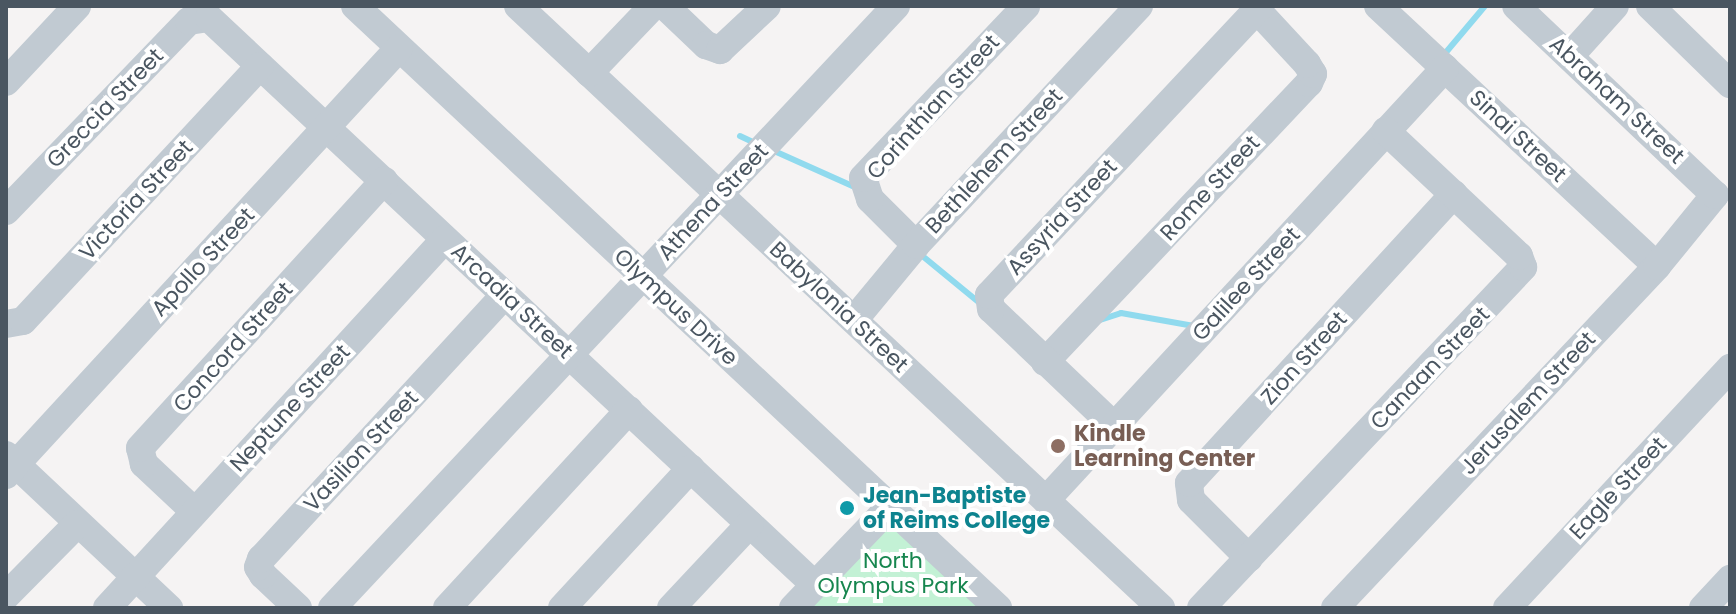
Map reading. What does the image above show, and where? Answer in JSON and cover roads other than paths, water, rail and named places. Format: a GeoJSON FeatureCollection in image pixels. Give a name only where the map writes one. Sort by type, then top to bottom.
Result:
{"type":"FeatureCollection","features":[{"type":"Feature","properties":{"kind":"street"},"geometry":{"type":"LineString","coordinates":[[6,82],[77,6]]}},
{"type":"Feature","properties":{"kind":"street","name":"Olympus Drive"},"geometry":{"type":"LineString","coordinates":[[355,6],[998,608]]}},
{"type":"Feature","properties":{"kind":"street","name":"Babylonia Street"},"geometry":{"type":"LineString","coordinates":[[518,6],[1161,608]]}},
{"type":"Feature","properties":{"kind":"street"},"geometry":{"type":"LineString","coordinates":[[589,73],[653,6]]}},
{"type":"Feature","properties":{"kind":"street"},"geometry":{"type":"LineString","coordinates":[[665,6],[706,45],[720,50],[767,6]]}},
{"type":"Feature","properties":{"kind":"street","name":"Athena Street"},"geometry":{"type":"LineString","coordinates":[[332,608],[896,6]]}},
{"type":"Feature","properties":{"kind":"street","name":"Corinthian Street"},"geometry":{"type":"LineString","coordinates":[[916,245],[870,199],[863,178],[1026,6]]}},
{"type":"Feature","properties":{"kind":"street","name":"Bethlehem Street"},"geometry":{"type":"LineString","coordinates":[[854,320],[916,245],[1139,6]]}},
{"type":"Feature","properties":{"kind":"street","name":"Sinai Street"},"geometry":{"type":"LineString","coordinates":[[1378,6],[1657,266]]}},
{"type":"Feature","properties":{"kind":"street","name":"Abraham Street"},"geometry":{"type":"LineString","coordinates":[[1516,6],[1715,195]]}},
{"type":"Feature","properties":{"kind":"street"},"geometry":{"type":"LineString","coordinates":[[1570,56],[1615,6]]}},
{"type":"Feature","properties":{"kind":"street"},"geometry":{"type":"LineString","coordinates":[[1650,6],[1730,84]]}},
{"type":"Feature","properties":{"kind":"street","name":"Assyria Street"},"geometry":{"type":"LineString","coordinates":[[1113,425],[991,309],[989,295],[1258,8]]}},
{"type":"Feature","properties":{"kind":"street","name":"Rome Street"},"geometry":{"type":"LineString","coordinates":[[1045,362],[1309,83],[1313,74],[1307,64],[1258,8]]}},
{"type":"Feature","properties":{"kind":"street","name":"Arcadia Street"},"geometry":{"type":"LineString","coordinates":[[209,18],[815,585]]}},
{"type":"Feature","properties":{"kind":"street","name":"Greccia Street"},"geometry":{"type":"LineString","coordinates":[[6,211],[189,21],[209,18]]}},
{"type":"Feature","properties":{"kind":"street","name":"Apollo Street"},"geometry":{"type":"LineString","coordinates":[[9,464],[399,48]]}},
{"type":"Feature","properties":{"kind":"street","name":"Victoria Street"},"geometry":{"type":"LineString","coordinates":[[6,324],[23,321],[260,66]]}},
{"type":"Feature","properties":{"kind":"street","name":"Galilee Street"},"geometry":{"type":"LineString","coordinates":[[1046,500],[1445,68]]}},
{"type":"Feature","properties":{"kind":"street","name":"Canaan Street"},"geometry":{"type":"LineString","coordinates":[[1201,608],[1523,267],[1519,256],[1386,131]]}},
{"type":"Feature","properties":{"kind":"street","name":"Concord Street"},"geometry":{"type":"LineString","coordinates":[[194,511],[144,464],[140,448],[384,181]]}},
{"type":"Feature","properties":{"kind":"street","name":"Zion Street"},"geometry":{"type":"LineString","coordinates":[[1249,558],[1191,500],[1189,483],[1454,194]]}},
{"type":"Feature","properties":{"kind":"street","name":"Jerusalem Street"},"geometry":{"type":"LineString","coordinates":[[1335,608],[1657,266],[1715,195]]}},
{"type":"Feature","properties":{"kind":"street","name":"Neptune Street"},"geometry":{"type":"LineString","coordinates":[[107,608],[445,239]]}},
{"type":"Feature","properties":{"kind":"street","name":"Vasilion Street"},"geometry":{"type":"LineString","coordinates":[[298,608],[263,575],[258,567],[261,559],[505,295]]}},
{"type":"Feature","properties":{"kind":"street","name":"Eagle Street"},"geometry":{"type":"LineString","coordinates":[[1507,608],[1730,368]]}},
{"type":"Feature","properties":{"kind":"street"},"geometry":{"type":"LineString","coordinates":[[447,608],[629,410]]}},
{"type":"Feature","properties":{"kind":"street"},"geometry":{"type":"LineString","coordinates":[[9,464],[169,608]]}},
{"type":"Feature","properties":{"kind":"street"},"geometry":{"type":"LineString","coordinates":[[562,608],[691,468]]}},
{"type":"Feature","properties":{"kind":"street"},"geometry":{"type":"LineString","coordinates":[[793,608],[890,507]]}},
{"type":"Feature","properties":{"kind":"street"},"geometry":{"type":"LineString","coordinates":[[6,596],[77,524]]}},
{"type":"Feature","properties":{"kind":"street"},"geometry":{"type":"LineString","coordinates":[[671,608],[750,524]]}},
{"type":"Feature","properties":{"kind":"street"},"geometry":{"type":"LineString","coordinates":[[1703,608],[1730,579]]}},
{"type":"Feature","properties":{"kind":"waterway"},"geometry":{"type":"LineString","coordinates":[[1442,57],[1485,6]]}},
{"type":"Feature","properties":{"kind":"waterway"},"geometry":{"type":"LineString","coordinates":[[740,136],[755,143]]}},
{"type":"Feature","properties":{"kind":"waterway"},"geometry":{"type":"LineString","coordinates":[[772,150],[857,188]]}},
{"type":"Feature","properties":{"kind":"waterway"},"geometry":{"type":"LineString","coordinates":[[920,254],[982,305]]}},
{"type":"Feature","properties":{"kind":"waterway"},"geometry":{"type":"LineString","coordinates":[[1100,320],[1121,313],[1194,326]]}},
{"type":"Feature","properties":{"kind":"place","name":"Kindle Learning Center"},"geometry":{"type":"Point","coordinates":[1058,446]}},
{"type":"Feature","properties":{"kind":"place","name":"Jean-Baptiste of Reims College"},"geometry":{"type":"Point","coordinates":[847,508]}},
{"type":"Feature","properties":{"kind":"park label","name":"North Olympus Park"},"geometry":{"type":"Point","coordinates":[893,572]}}]}
